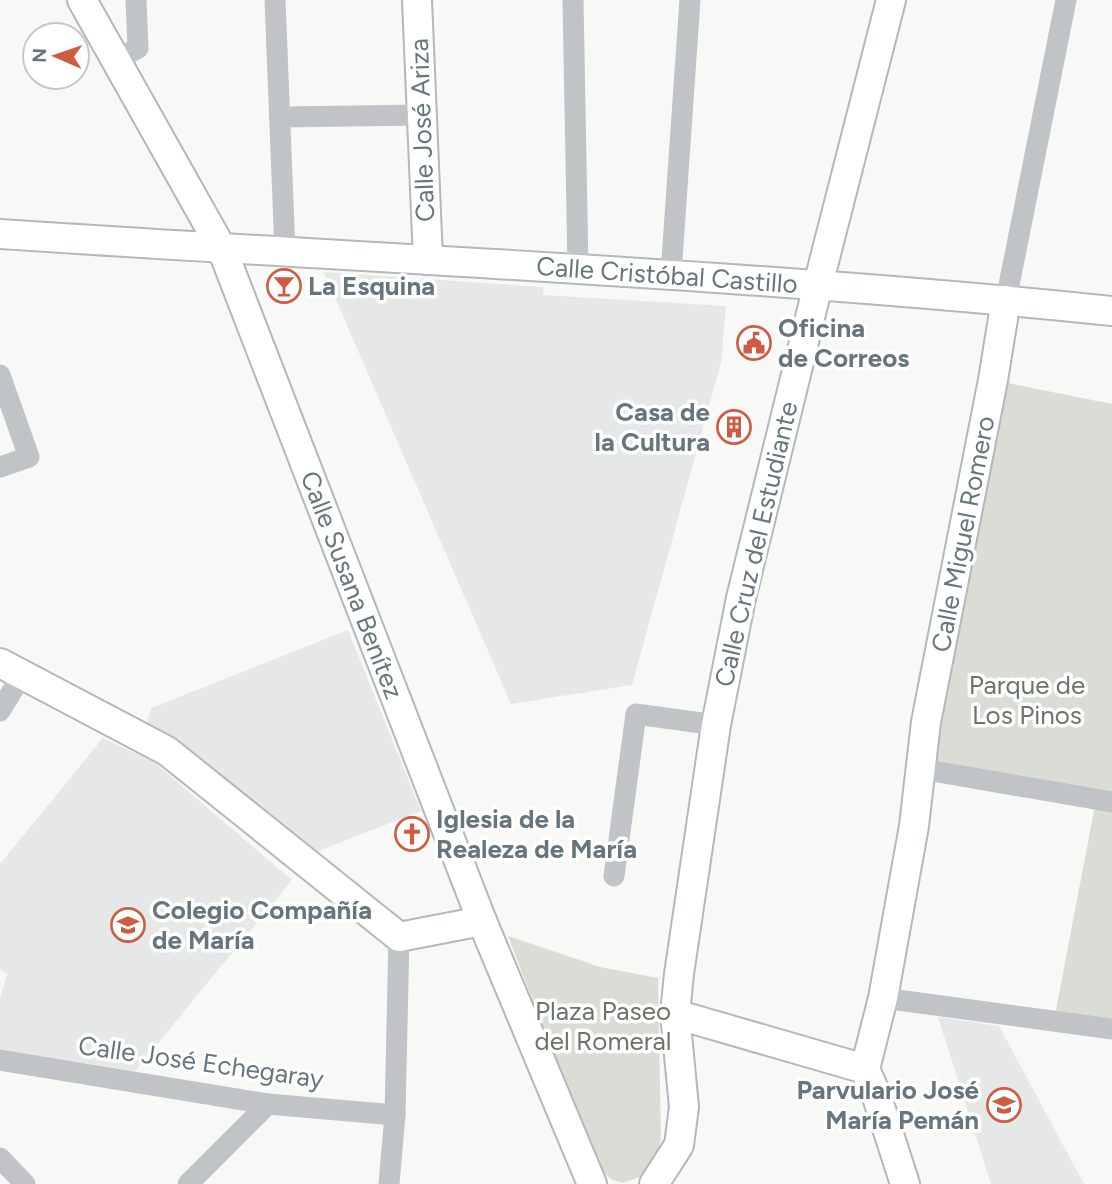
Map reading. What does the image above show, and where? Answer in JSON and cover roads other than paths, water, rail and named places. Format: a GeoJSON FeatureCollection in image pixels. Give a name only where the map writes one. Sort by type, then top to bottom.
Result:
{"type":"FeatureCollection","features":[{"type":"Feature","properties":{"kind":"street","name":"Calle Susana Benítez"},"geometry":{"type":"LineString","coordinates":[[82,0],[222,249],[482,920],[592,1184]]}},
{"type":"Feature","properties":{"kind":"street"},"geometry":{"type":"LineString","coordinates":[[115,61],[138,48],[136,0]]}},
{"type":"Feature","properties":{"kind":"street"},"geometry":{"type":"LineString","coordinates":[[275,0],[285,252]]}},
{"type":"Feature","properties":{"kind":"street","name":"Calle José Ariza"},"geometry":{"type":"LineString","coordinates":[[417,0],[428,260]]}},
{"type":"Feature","properties":{"kind":"street"},"geometry":{"type":"LineString","coordinates":[[573,0],[578,268]]}},
{"type":"Feature","properties":{"kind":"street"},"geometry":{"type":"LineString","coordinates":[[671,274],[690,0]]}},
{"type":"Feature","properties":{"kind":"street","name":"Calle Cruz del Estudiante"},"geometry":{"type":"LineString","coordinates":[[654,1184],[679,1145],[684,1107],[675,1014],[679,974],[716,725],[741,598],[891,0]]}},
{"type":"Feature","properties":{"kind":"street","name":"Calle Miguel Romero"},"geometry":{"type":"LineString","coordinates":[[865,1069],[883,998],[914,826],[926,722],[1066,0]]}},
{"type":"Feature","properties":{"kind":"street"},"geometry":{"type":"LineString","coordinates":[[280,117],[421,115]]}},
{"type":"Feature","properties":{"kind":"street","name":"Calle Cristóbal Castillo"},"geometry":{"type":"LineString","coordinates":[[0,234],[671,274],[1112,311]]}},
{"type":"Feature","properties":{"kind":"street"},"geometry":{"type":"LineString","coordinates":[[0,375],[29,457],[0,467]]}},
{"type":"Feature","properties":{"kind":"street"},"geometry":{"type":"LineString","coordinates":[[0,711],[11,669],[167,751],[399,937]]}},
{"type":"Feature","properties":{"kind":"street"},"geometry":{"type":"LineString","coordinates":[[614,876],[636,714],[716,725]]}},
{"type":"Feature","properties":{"kind":"street"},"geometry":{"type":"LineString","coordinates":[[921,769],[1104,801]]}},
{"type":"Feature","properties":{"kind":"street"},"geometry":{"type":"LineString","coordinates":[[399,937],[482,920]]}},
{"type":"Feature","properties":{"kind":"street"},"geometry":{"type":"LineString","coordinates":[[389,1184],[395,1115],[399,937]]}},
{"type":"Feature","properties":{"kind":"street"},"geometry":{"type":"LineString","coordinates":[[883,998],[1112,1029]]}},
{"type":"Feature","properties":{"kind":"street"},"geometry":{"type":"LineString","coordinates":[[675,1014],[865,1069],[876,1094],[905,1184]]}},
{"type":"Feature","properties":{"kind":"street","name":"Calle José Echegaray"},"geometry":{"type":"LineString","coordinates":[[0,1060],[268,1104],[395,1115]]}},
{"type":"Feature","properties":{"kind":"street"},"geometry":{"type":"LineString","coordinates":[[188,1184],[268,1104]]}},
{"type":"Feature","properties":{"kind":"street"},"geometry":{"type":"LineString","coordinates":[[0,1158],[25,1184]]}},
{"type":"Feature","properties":{"kind":"place","name":"La Esquina"},"geometry":{"type":"Point","coordinates":[284,286]}},
{"type":"Feature","properties":{"kind":"place","name":"Oficina de Correos"},"geometry":{"type":"Point","coordinates":[754,343]}},
{"type":"Feature","properties":{"kind":"place","name":"Casa de la Cultura"},"geometry":{"type":"Point","coordinates":[734,427]}},
{"type":"Feature","properties":{"kind":"place","name":"Iglesia de la Realeza de María"},"geometry":{"type":"Point","coordinates":[412,834]}},
{"type":"Feature","properties":{"kind":"place","name":"Colegio Compañía de María"},"geometry":{"type":"Point","coordinates":[128,925]}},
{"type":"Feature","properties":{"kind":"place","name":"Parvulario José María Pemán"},"geometry":{"type":"Point","coordinates":[1004,1105]}},
{"type":"Feature","properties":{"kind":"park label","name":"Parque de Los Pinos"},"geometry":{"type":"Point","coordinates":[1027,700]}},
{"type":"Feature","properties":{"kind":"park label","name":"Plaza Paseo del Romeral"},"geometry":{"type":"Point","coordinates":[603,1026]}}]}
